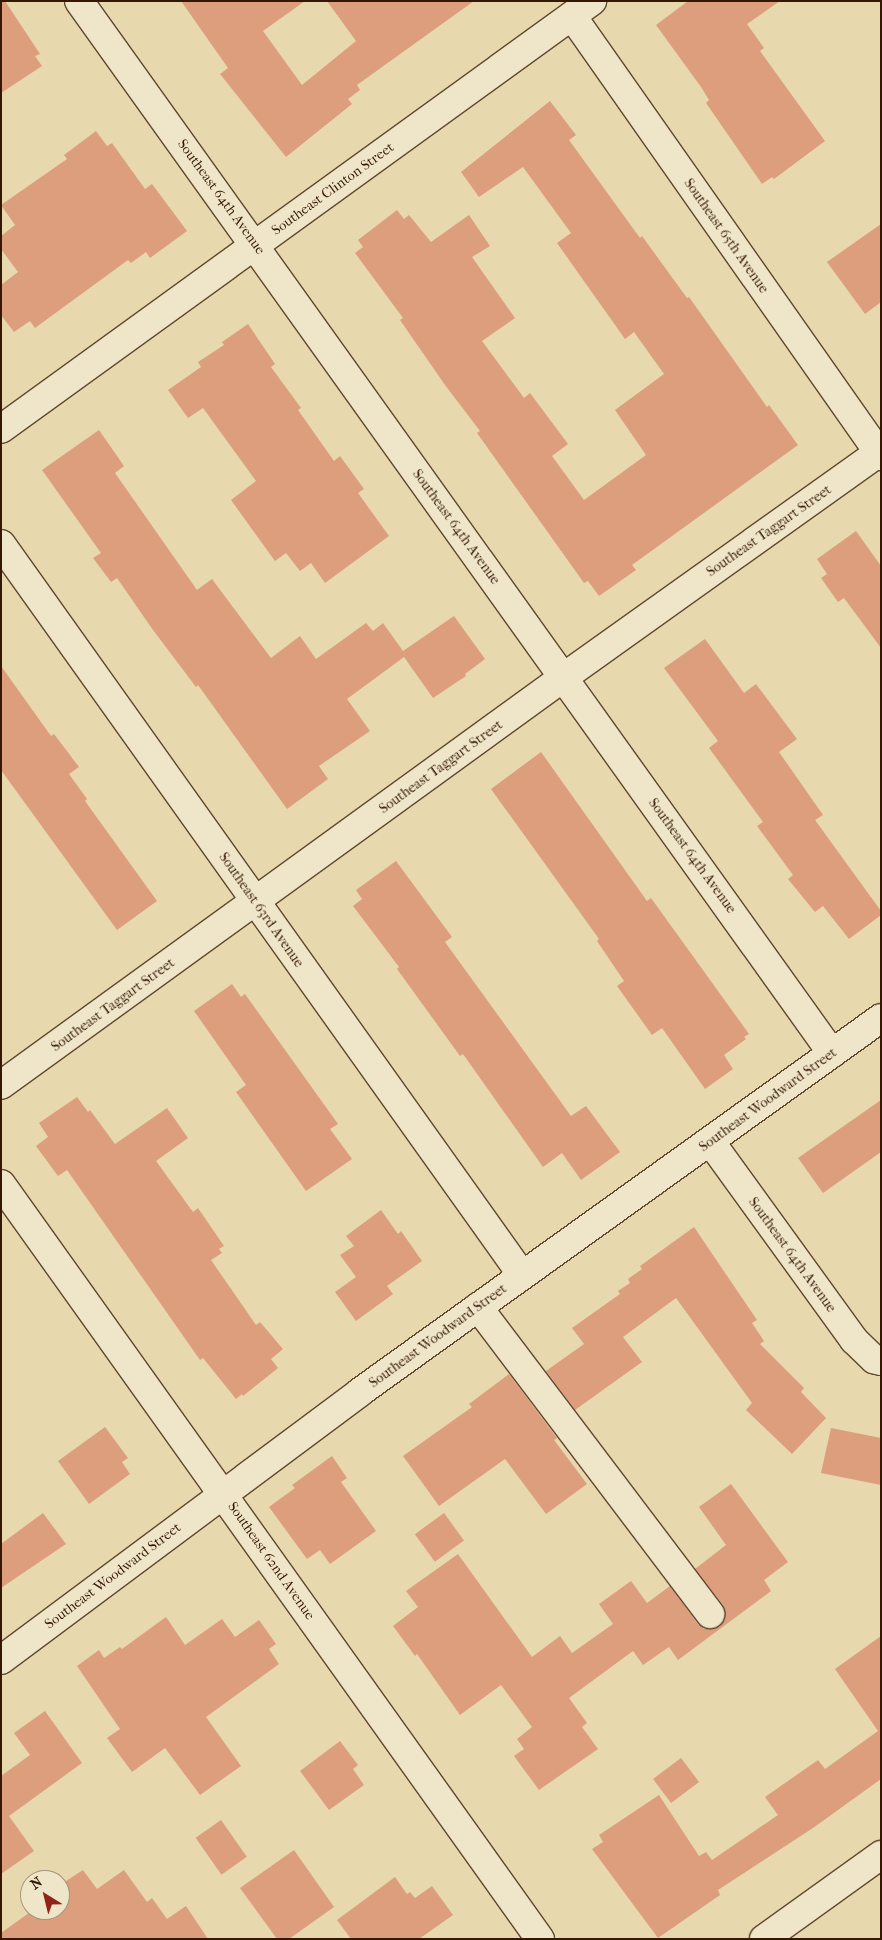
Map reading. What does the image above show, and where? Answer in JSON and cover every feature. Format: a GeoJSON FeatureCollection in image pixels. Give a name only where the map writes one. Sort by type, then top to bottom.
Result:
{"type":"FeatureCollection","features":[{"type":"Feature","properties":{"kind":"street","name":"Southeast 64th Avenue"},"geometry":{"type":"LineString","coordinates":[[79,1],[832,1053]]}},
{"type":"Feature","properties":{"kind":"street","name":"Southeast Clinton Street"},"geometry":{"type":"LineString","coordinates":[[1,429],[582,9]]}},
{"type":"Feature","properties":{"kind":"street","name":"Southeast 65th Avenue"},"geometry":{"type":"LineString","coordinates":[[582,9],[880,453]]}},
{"type":"Feature","properties":{"kind":"street","name":"Southeast Taggart Street"},"geometry":{"type":"LineString","coordinates":[[1,1085],[564,677],[880,453]]}},
{"type":"Feature","properties":{"kind":"street","name":"Southeast 63rd Avenue"},"geometry":{"type":"LineString","coordinates":[[1,544],[522,1275]]}},
{"type":"Feature","properties":{"kind":"street","name":"Southeast Woodward Street"},"geometry":{"type":"LineString","coordinates":[[1,1660],[223,1493],[522,1275],[881,1018]]}},
{"type":"Feature","properties":{"kind":"street","name":"Southeast 64th Avenue"},"geometry":{"type":"LineString","coordinates":[[710,1141],[854,1340],[874,1359],[881,1361]]}},
{"type":"Feature","properties":{"kind":"street","name":"Southeast 62nd Avenue"},"geometry":{"type":"LineString","coordinates":[[1,1184],[540,1939]]}},
{"type":"Feature","properties":{"kind":"street"},"geometry":{"type":"LineString","coordinates":[[478,1307],[710,1614]]}},
{"type":"Feature","properties":{"kind":"street"},"geometry":{"type":"LineString","coordinates":[[764,1939],[881,1855]]}},
{"type":"Feature","properties":{"kind":"building"},"geometry":{"type":"Polygon","coordinates":[[[1,1],[5,1],[40,54],[35,56],[42,66],[1,93],[1,1]]]}},
{"type":"Feature","properties":{"kind":"building"},"geometry":{"type":"Polygon","coordinates":[[[181,1],[305,1],[263,31],[302,85],[356,41],[327,1],[474,1],[357,85],[360,90],[348,99],[352,104],[286,157],[220,74],[228,68],[181,1]]]}},
{"type":"Feature","properties":{"kind":"building"},"geometry":{"type":"Polygon","coordinates":[[[688,1],[780,1],[747,24],[764,48],[760,51],[825,141],[774,179],[772,177],[762,184],[706,103],[709,100],[701,87],[656,25],[688,1]]]}},
{"type":"Feature","properties":{"kind":"building"},"geometry":{"type":"Polygon","coordinates":[[[550,101],[576,135],[569,140],[640,238],[642,236],[687,298],[689,297],[767,407],[769,405],[798,445],[632,565],[636,570],[599,596],[588,581],[584,583],[477,433],[480,431],[445,385],[400,320],[403,318],[355,253],[363,247],[358,240],[397,210],[404,219],[409,215],[431,242],[469,215],[490,246],[472,257],[515,318],[482,341],[524,398],[530,393],[568,444],[552,456],[584,500],[646,455],[615,410],[664,374],[634,332],[625,339],[557,243],[571,233],[523,167],[479,197],[461,172],[550,101]]]}},
{"type":"Feature","properties":{"kind":"building"},"geometry":{"type":"Polygon","coordinates":[[[96,131],[107,146],[112,143],[145,189],[152,184],[187,231],[150,258],[146,252],[131,263],[128,260],[35,328],[30,321],[14,332],[1,315],[1,285],[18,272],[1,249],[1,236],[15,225],[1,205],[67,159],[64,155],[96,131]]]}},
{"type":"Feature","properties":{"kind":"building"},"geometry":{"type":"Polygon","coordinates":[[[881,224],[881,302],[865,314],[827,262],[881,224]]]}},
{"type":"Feature","properties":{"kind":"building"},"geometry":{"type":"Polygon","coordinates":[[[248,324],[275,364],[271,367],[301,408],[298,410],[334,461],[340,456],[364,489],[358,493],[389,536],[325,583],[311,563],[300,571],[286,553],[275,561],[231,500],[256,481],[203,408],[188,418],[168,390],[201,367],[198,362],[224,345],[222,342],[248,324]]]}},
{"type":"Feature","properties":{"kind":"building"},"geometry":{"type":"Polygon","coordinates":[[[99,430],[124,466],[115,473],[197,590],[212,579],[271,658],[300,636],[316,659],[366,623],[373,631],[383,623],[403,651],[454,616],[485,659],[465,674],[466,676],[433,698],[404,657],[347,699],[370,731],[319,766],[328,779],[287,809],[198,685],[196,687],[153,630],[117,578],[111,582],[93,558],[101,553],[42,470],[99,430]]]}},
{"type":"Feature","properties":{"kind":"building"},"geometry":{"type":"Polygon","coordinates":[[[856,531],[881,566],[881,648],[844,598],[838,602],[821,578],[827,574],[817,559],[856,531]]]}},
{"type":"Feature","properties":{"kind":"building"},"geometry":{"type":"Polygon","coordinates":[[[705,639],[744,693],[756,684],[797,739],[779,752],[823,815],[815,820],[881,911],[881,915],[849,939],[823,906],[815,912],[788,879],[793,875],[757,826],[763,822],[709,748],[718,741],[664,668],[705,639]]]}},
{"type":"Feature","properties":{"kind":"building"},"geometry":{"type":"Polygon","coordinates":[[[1,666],[51,736],[54,734],[79,767],[69,774],[87,799],[85,801],[157,901],[117,930],[1,770],[1,666]]]}},
{"type":"Feature","properties":{"kind":"building"},"geometry":{"type":"Polygon","coordinates":[[[541,752],[647,901],[651,898],[749,1034],[744,1037],[746,1039],[724,1055],[733,1069],[705,1089],[662,1028],[652,1035],[617,986],[624,981],[597,941],[599,939],[491,789],[541,752]]]}},
{"type":"Feature","properties":{"kind":"building"},"geometry":{"type":"Polygon","coordinates":[[[396,861],[452,937],[445,942],[571,1116],[586,1106],[620,1152],[581,1180],[562,1153],[543,1167],[463,1054],[460,1056],[397,969],[399,967],[353,906],[362,899],[356,890],[396,861]]]}},
{"type":"Feature","properties":{"kind":"building"},"geometry":{"type":"Polygon","coordinates":[[[232,984],[241,997],[245,994],[338,1124],[330,1129],[352,1159],[306,1191],[236,1092],[246,1085],[194,1011],[232,984]]]}},
{"type":"Feature","properties":{"kind":"building"},"geometry":{"type":"Polygon","coordinates":[[[77,1097],[88,1112],[90,1110],[115,1144],[167,1108],[188,1138],[156,1161],[193,1212],[198,1208],[224,1246],[219,1249],[222,1253],[211,1260],[256,1325],[260,1322],[283,1349],[271,1359],[278,1368],[243,1396],[242,1394],[236,1399],[203,1358],[200,1360],[67,1170],[58,1176],[36,1146],[48,1137],[39,1123],[77,1097]]]}},
{"type":"Feature","properties":{"kind":"building"},"geometry":{"type":"Polygon","coordinates":[[[881,1100],[881,1152],[823,1193],[798,1158],[881,1100]]]}},
{"type":"Feature","properties":{"kind":"building"},"geometry":{"type":"Polygon","coordinates":[[[381,1210],[398,1234],[401,1231],[422,1261],[387,1286],[393,1294],[356,1321],[335,1292],[356,1277],[340,1255],[354,1246],[346,1236],[381,1210]]]}},
{"type":"Feature","properties":{"kind":"building"},"geometry":{"type":"Polygon","coordinates":[[[694,1227],[757,1320],[752,1323],[764,1341],[760,1344],[804,1388],[801,1392],[826,1418],[792,1454],[746,1410],[752,1403],[676,1298],[623,1337],[642,1362],[575,1410],[546,1371],[584,1344],[572,1328],[620,1294],[618,1291],[630,1283],[628,1279],[642,1269],[640,1266],[694,1227]]]}},
{"type":"Feature","properties":{"kind":"building"},"geometry":{"type":"Polygon","coordinates":[[[509,1374],[557,1438],[554,1440],[587,1484],[546,1514],[505,1459],[439,1506],[403,1456],[472,1407],[469,1404],[509,1374]]]}},
{"type":"Feature","properties":{"kind":"building"},"geometry":{"type":"Polygon","coordinates":[[[105,1427],[128,1458],[122,1462],[130,1474],[89,1504],[58,1461],[105,1427]]]}},
{"type":"Feature","properties":{"kind":"building"},"geometry":{"type":"Polygon","coordinates":[[[831,1428],[881,1438],[881,1485],[821,1473],[831,1428]]]}},
{"type":"Feature","properties":{"kind":"building"},"geometry":{"type":"Polygon","coordinates":[[[332,1456],[347,1478],[341,1482],[376,1531],[330,1564],[320,1550],[307,1559],[269,1507],[295,1488],[292,1485],[332,1456]]]}},
{"type":"Feature","properties":{"kind":"building"},"geometry":{"type":"Polygon","coordinates":[[[731,1484],[788,1562],[764,1580],[771,1591],[678,1660],[669,1647],[643,1665],[633,1651],[569,1698],[587,1723],[582,1727],[598,1749],[539,1790],[514,1756],[524,1749],[517,1739],[532,1727],[501,1685],[460,1715],[417,1654],[415,1656],[393,1626],[418,1607],[406,1591],[458,1554],[532,1657],[560,1636],[572,1653],[613,1624],[599,1604],[631,1581],[647,1603],[670,1586],[698,1624],[704,1629],[719,1627],[725,1620],[723,1605],[695,1569],[726,1545],[699,1507],[731,1484]]]}},
{"type":"Feature","properties":{"kind":"building"},"geometry":{"type":"Polygon","coordinates":[[[43,1513],[66,1544],[1,1588],[1,1544],[43,1513]]]}},
{"type":"Feature","properties":{"kind":"building"},"geometry":{"type":"Polygon","coordinates":[[[444,1513],[464,1541],[435,1562],[415,1534],[444,1513]]]}},
{"type":"Feature","properties":{"kind":"building"},"geometry":{"type":"Polygon","coordinates":[[[166,1617],[185,1645],[222,1619],[235,1637],[259,1620],[276,1644],[269,1649],[279,1664],[206,1717],[241,1766],[200,1795],[165,1748],[132,1772],[107,1738],[120,1729],[77,1666],[99,1650],[104,1658],[120,1647],[122,1649],[166,1617]]]}},
{"type":"Feature","properties":{"kind":"building"},"geometry":{"type":"Polygon","coordinates":[[[881,1636],[881,1779],[813,1828],[718,1890],[720,1895],[658,1938],[592,1849],[603,1842],[599,1835],[659,1795],[699,1856],[706,1852],[712,1860],[778,1815],[765,1797],[818,1760],[825,1769],[878,1731],[835,1669],[881,1636]]]}},
{"type":"Feature","properties":{"kind":"building"},"geometry":{"type":"Polygon","coordinates":[[[45,1711],[82,1763],[9,1816],[34,1851],[1,1874],[1,1776],[30,1755],[14,1733],[45,1711]]]}},
{"type":"Feature","properties":{"kind":"building"},"geometry":{"type":"Polygon","coordinates":[[[340,1741],[358,1765],[353,1769],[364,1785],[329,1810],[300,1771],[340,1741]]]}},
{"type":"Feature","properties":{"kind":"building"},"geometry":{"type":"Polygon","coordinates":[[[681,1758],[699,1782],[671,1803],[653,1779],[681,1758]]]}},
{"type":"Feature","properties":{"kind":"building"},"geometry":{"type":"Polygon","coordinates":[[[221,1820],[247,1857],[221,1875],[196,1838],[221,1820]]]}},
{"type":"Feature","properties":{"kind":"building"},"geometry":{"type":"Polygon","coordinates":[[[294,1850],[334,1907],[289,1939],[277,1939],[240,1888],[294,1850]]]}},
{"type":"Feature","properties":{"kind":"building"},"geometry":{"type":"Polygon","coordinates":[[[83,1870],[97,1889],[124,1870],[147,1902],[152,1898],[167,1919],[186,1906],[208,1939],[1,1939],[1,1933],[20,1919],[70,1920],[70,1878],[83,1870]]]}},
{"type":"Feature","properties":{"kind":"building"},"geometry":{"type":"Polygon","coordinates":[[[395,1877],[407,1894],[410,1892],[415,1898],[432,1886],[453,1915],[419,1939],[351,1939],[337,1920],[395,1877]]]}}]}
